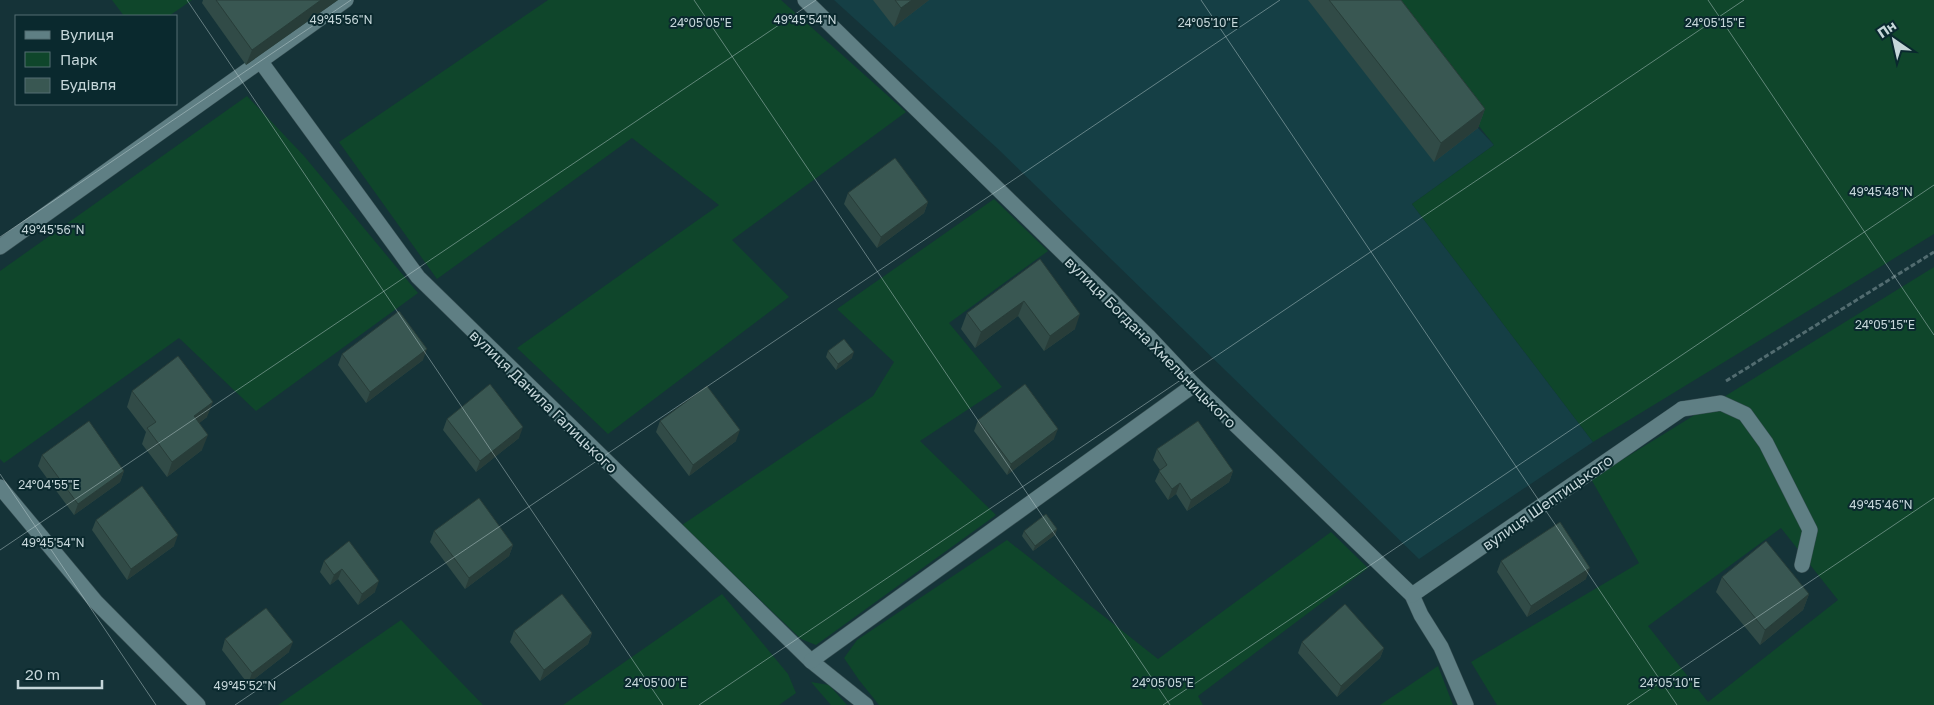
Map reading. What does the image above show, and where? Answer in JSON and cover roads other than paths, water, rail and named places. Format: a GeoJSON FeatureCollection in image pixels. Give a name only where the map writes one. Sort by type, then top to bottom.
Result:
{"type":"FeatureCollection","features":[{"type":"Feature","properties":{"kind":"street"},"geometry":{"type":"LineString","coordinates":[[0,247],[346,0]]}},
{"type":"Feature","properties":{"kind":"street","name":"вулиця Богдана Хмельницького"},"geometry":{"type":"LineString","coordinates":[[805,0],[1148,336],[1194,385],[1412,595],[1421,615],[1441,647],[1466,705]]}},
{"type":"Feature","properties":{"kind":"street","name":"вулиця Данила Галицького"},"geometry":{"type":"LineString","coordinates":[[261,62],[418,276],[811,660],[866,705]]}},
{"type":"Feature","properties":{"kind":"street"},"geometry":{"type":"LineString","coordinates":[[811,660],[1194,385]]}},
{"type":"Feature","properties":{"kind":"street","name":"вулиця Шептицького"},"geometry":{"type":"LineString","coordinates":[[1412,595],[1682,409],[1721,403],[1745,414],[1766,443],[1810,530],[1802,565]]}},
{"type":"Feature","properties":{"kind":"street"},"geometry":{"type":"LineString","coordinates":[[0,487],[96,602],[198,705]]}}]}
